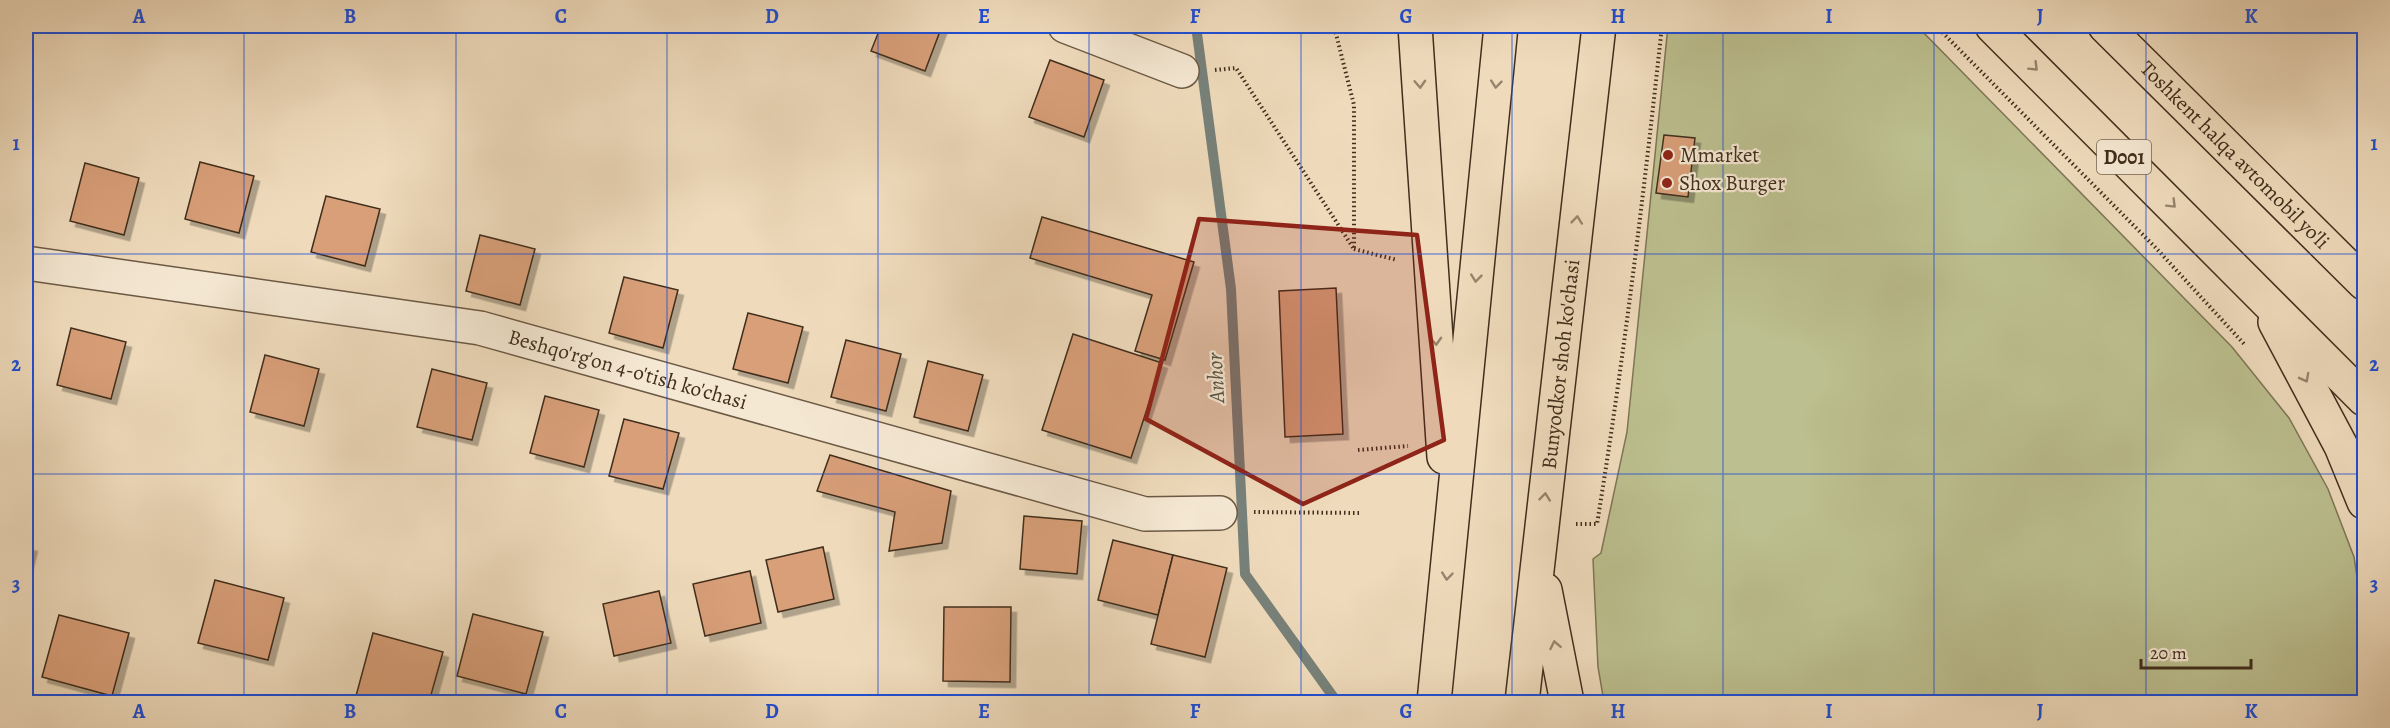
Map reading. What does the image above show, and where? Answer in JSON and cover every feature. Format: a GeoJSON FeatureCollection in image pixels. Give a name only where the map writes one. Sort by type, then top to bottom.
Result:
{"type":"FeatureCollection","features":[{"type":"Feature","properties":{"kind":"highway"},"geometry":{"type":"LineString","coordinates":[[1415,26],[1442,443],[1453,518]]}},
{"type":"Feature","properties":{"kind":"highway"},"geometry":{"type":"LineString","coordinates":[[1434,702],[1501,26]]}},
{"type":"Feature","properties":{"kind":"highway","name":"Bunyodkor shoh ko'chasi"},"geometry":{"type":"LineString","coordinates":[[1522,702],[1599,26]]}},
{"type":"Feature","properties":{"kind":"highway","name":"D001"},"geometry":{"type":"LineString","coordinates":[[1992,26],[2257,289],[2364,399]]}},
{"type":"Feature","properties":{"kind":"highway","name":"Toshkent halqa avtomobil yo'li"},"geometry":{"type":"LineString","coordinates":[[2105,26],[2364,283]]}},
{"type":"Feature","properties":{"kind":"highway"},"geometry":{"type":"LineString","coordinates":[[2257,289],[2342,446],[2364,502]]}},
{"type":"Feature","properties":{"kind":"highway"},"geometry":{"type":"LineString","coordinates":[[1540,540],[1567,702]]}},
{"type":"Feature","properties":{"kind":"street"},"geometry":{"type":"LineString","coordinates":[[1065,26],[1182,71]]}},
{"type":"Feature","properties":{"kind":"street","name":"Beshqo'rg'on 4-o'tish ko'chasi"},"geometry":{"type":"LineString","coordinates":[[26,263],[480,328],[1145,514],[1220,513]]}},
{"type":"Feature","properties":{"kind":"path"},"geometry":{"type":"LineString","coordinates":[[1236,68],[1354,249],[1354,105],[1334,26]]}},
{"type":"Feature","properties":{"kind":"path"},"geometry":{"type":"LineString","coordinates":[[1540,540],[1597,524],[1617,404],[1662,26]]}},
{"type":"Feature","properties":{"kind":"path"},"geometry":{"type":"LineString","coordinates":[[1936,26],[2155,247],[2247,347]]}},
{"type":"Feature","properties":{"kind":"path"},"geometry":{"type":"LineString","coordinates":[[1358,450],[1442,443]]}},
{"type":"Feature","properties":{"kind":"path"},"geometry":{"type":"LineString","coordinates":[[1220,513],[1297,511],[1359,513]]}},
{"type":"Feature","properties":{"kind":"highlighted area"},"geometry":{"type":"Polygon","coordinates":[[[1199,219],[1417,235],[1444,440],[1303,504],[1146,419],[1199,219]]]}},
{"type":"Feature","properties":{"kind":"green space"},"geometry":{"type":"Polygon","coordinates":[[[1668,26],[1917,26],[2232,347],[2289,418],[2328,489],[2354,557],[2362,610],[2364,671],[2362,702],[1604,702],[1598,667],[1593,559],[1601,553],[1627,432],[1668,26]]]}},
{"type":"Feature","properties":{"kind":"building"},"geometry":{"type":"Polygon","coordinates":[[[881,26],[942,26],[925,71],[871,51],[881,26]]]}},
{"type":"Feature","properties":{"kind":"building"},"geometry":{"type":"Polygon","coordinates":[[[1050,60],[1104,80],[1084,137],[1029,117],[1050,60]]]}},
{"type":"Feature","properties":{"kind":"building"},"geometry":{"type":"Polygon","coordinates":[[[1664,135],[1695,138],[1688,197],[1656,193],[1664,135]]]}},
{"type":"Feature","properties":{"kind":"building"},"geometry":{"type":"Polygon","coordinates":[[[200,162],[254,176],[239,233],[185,219],[200,162]]]}},
{"type":"Feature","properties":{"kind":"building"},"geometry":{"type":"Polygon","coordinates":[[[85,163],[139,178],[124,235],[70,221],[85,163]]]}},
{"type":"Feature","properties":{"kind":"building"},"geometry":{"type":"Polygon","coordinates":[[[326,196],[380,209],[365,266],[311,252],[326,196]]]}},
{"type":"Feature","properties":{"kind":"building"},"geometry":{"type":"Polygon","coordinates":[[[1042,217],[1194,262],[1165,360],[1135,351],[1152,295],[1030,258],[1042,217]]]}},
{"type":"Feature","properties":{"kind":"building"},"geometry":{"type":"Polygon","coordinates":[[[480,235],[535,249],[520,305],[466,291],[480,235]]]}},
{"type":"Feature","properties":{"kind":"building"},"geometry":{"type":"Polygon","coordinates":[[[624,277],[678,290],[663,348],[609,333],[624,277]]]}},
{"type":"Feature","properties":{"kind":"building"},"geometry":{"type":"Polygon","coordinates":[[[1336,288],[1343,434],[1285,437],[1279,291],[1336,288]]]}},
{"type":"Feature","properties":{"kind":"building"},"geometry":{"type":"Polygon","coordinates":[[[748,313],[803,327],[788,383],[733,369],[748,313]]]}},
{"type":"Feature","properties":{"kind":"building"},"geometry":{"type":"Polygon","coordinates":[[[71,328],[126,342],[111,399],[57,385],[71,328]]]}},
{"type":"Feature","properties":{"kind":"building"},"geometry":{"type":"Polygon","coordinates":[[[1073,334],[1162,363],[1131,458],[1042,430],[1073,334]]]}},
{"type":"Feature","properties":{"kind":"building"},"geometry":{"type":"Polygon","coordinates":[[[846,340],[901,354],[886,411],[831,397],[846,340]]]}},
{"type":"Feature","properties":{"kind":"building"},"geometry":{"type":"Polygon","coordinates":[[[265,355],[319,369],[304,426],[250,412],[265,355]]]}},
{"type":"Feature","properties":{"kind":"building"},"geometry":{"type":"Polygon","coordinates":[[[928,361],[983,375],[968,431],[914,417],[928,361]]]}},
{"type":"Feature","properties":{"kind":"building"},"geometry":{"type":"Polygon","coordinates":[[[432,369],[487,383],[472,440],[417,427],[432,369]]]}},
{"type":"Feature","properties":{"kind":"building"},"geometry":{"type":"Polygon","coordinates":[[[545,396],[599,410],[584,467],[530,453],[545,396]]]}},
{"type":"Feature","properties":{"kind":"building"},"geometry":{"type":"Polygon","coordinates":[[[624,419],[679,433],[663,489],[609,476],[624,419]]]}},
{"type":"Feature","properties":{"kind":"building"},"geometry":{"type":"Polygon","coordinates":[[[830,455],[951,491],[942,543],[889,551],[895,512],[817,491],[830,455]]]}},
{"type":"Feature","properties":{"kind":"building"},"geometry":{"type":"Polygon","coordinates":[[[1024,516],[1082,521],[1077,574],[1020,569],[1024,516]]]}},
{"type":"Feature","properties":{"kind":"building"},"geometry":{"type":"Polygon","coordinates":[[[1113,540],[1173,555],[1158,615],[1098,600],[1113,540]]]}},
{"type":"Feature","properties":{"kind":"building"},"geometry":{"type":"Polygon","coordinates":[[[26,545],[32,546],[26,570],[26,545]]]}},
{"type":"Feature","properties":{"kind":"building"},"geometry":{"type":"Polygon","coordinates":[[[823,547],[834,599],[778,612],[766,560],[823,547]]]}},
{"type":"Feature","properties":{"kind":"building"},"geometry":{"type":"Polygon","coordinates":[[[1173,555],[1227,568],[1205,657],[1151,644],[1173,555]]]}},
{"type":"Feature","properties":{"kind":"building"},"geometry":{"type":"Polygon","coordinates":[[[750,571],[761,623],[705,636],[693,584],[750,571]]]}},
{"type":"Feature","properties":{"kind":"building"},"geometry":{"type":"Polygon","coordinates":[[[215,580],[284,598],[268,660],[198,643],[215,580]]]}},
{"type":"Feature","properties":{"kind":"building"},"geometry":{"type":"Polygon","coordinates":[[[659,591],[671,643],[614,656],[603,604],[659,591]]]}},
{"type":"Feature","properties":{"kind":"building"},"geometry":{"type":"Polygon","coordinates":[[[944,607],[1011,607],[1010,682],[943,681],[944,607]]]}},
{"type":"Feature","properties":{"kind":"building"},"geometry":{"type":"Polygon","coordinates":[[[473,614],[543,632],[526,694],[457,676],[473,614]]]}},
{"type":"Feature","properties":{"kind":"building"},"geometry":{"type":"Polygon","coordinates":[[[59,615],[129,633],[112,696],[42,677],[59,615]]]}},
{"type":"Feature","properties":{"kind":"building"},"geometry":{"type":"Polygon","coordinates":[[[373,633],[443,652],[429,702],[382,702],[356,696],[373,633]]]}},
{"type":"Feature","properties":{"kind":"waterway","name":"Anhor"},"geometry":{"type":"LineString","coordinates":[[1196,26],[1231,289],[1245,574],[1337,702]]}},
{"type":"Feature","properties":{"kind":"place","name":"Mmarket"},"geometry":{"type":"Point","coordinates":[1668,155]}},
{"type":"Feature","properties":{"kind":"place","name":"Shox Burger"},"geometry":{"type":"Point","coordinates":[1667,183]}}]}
